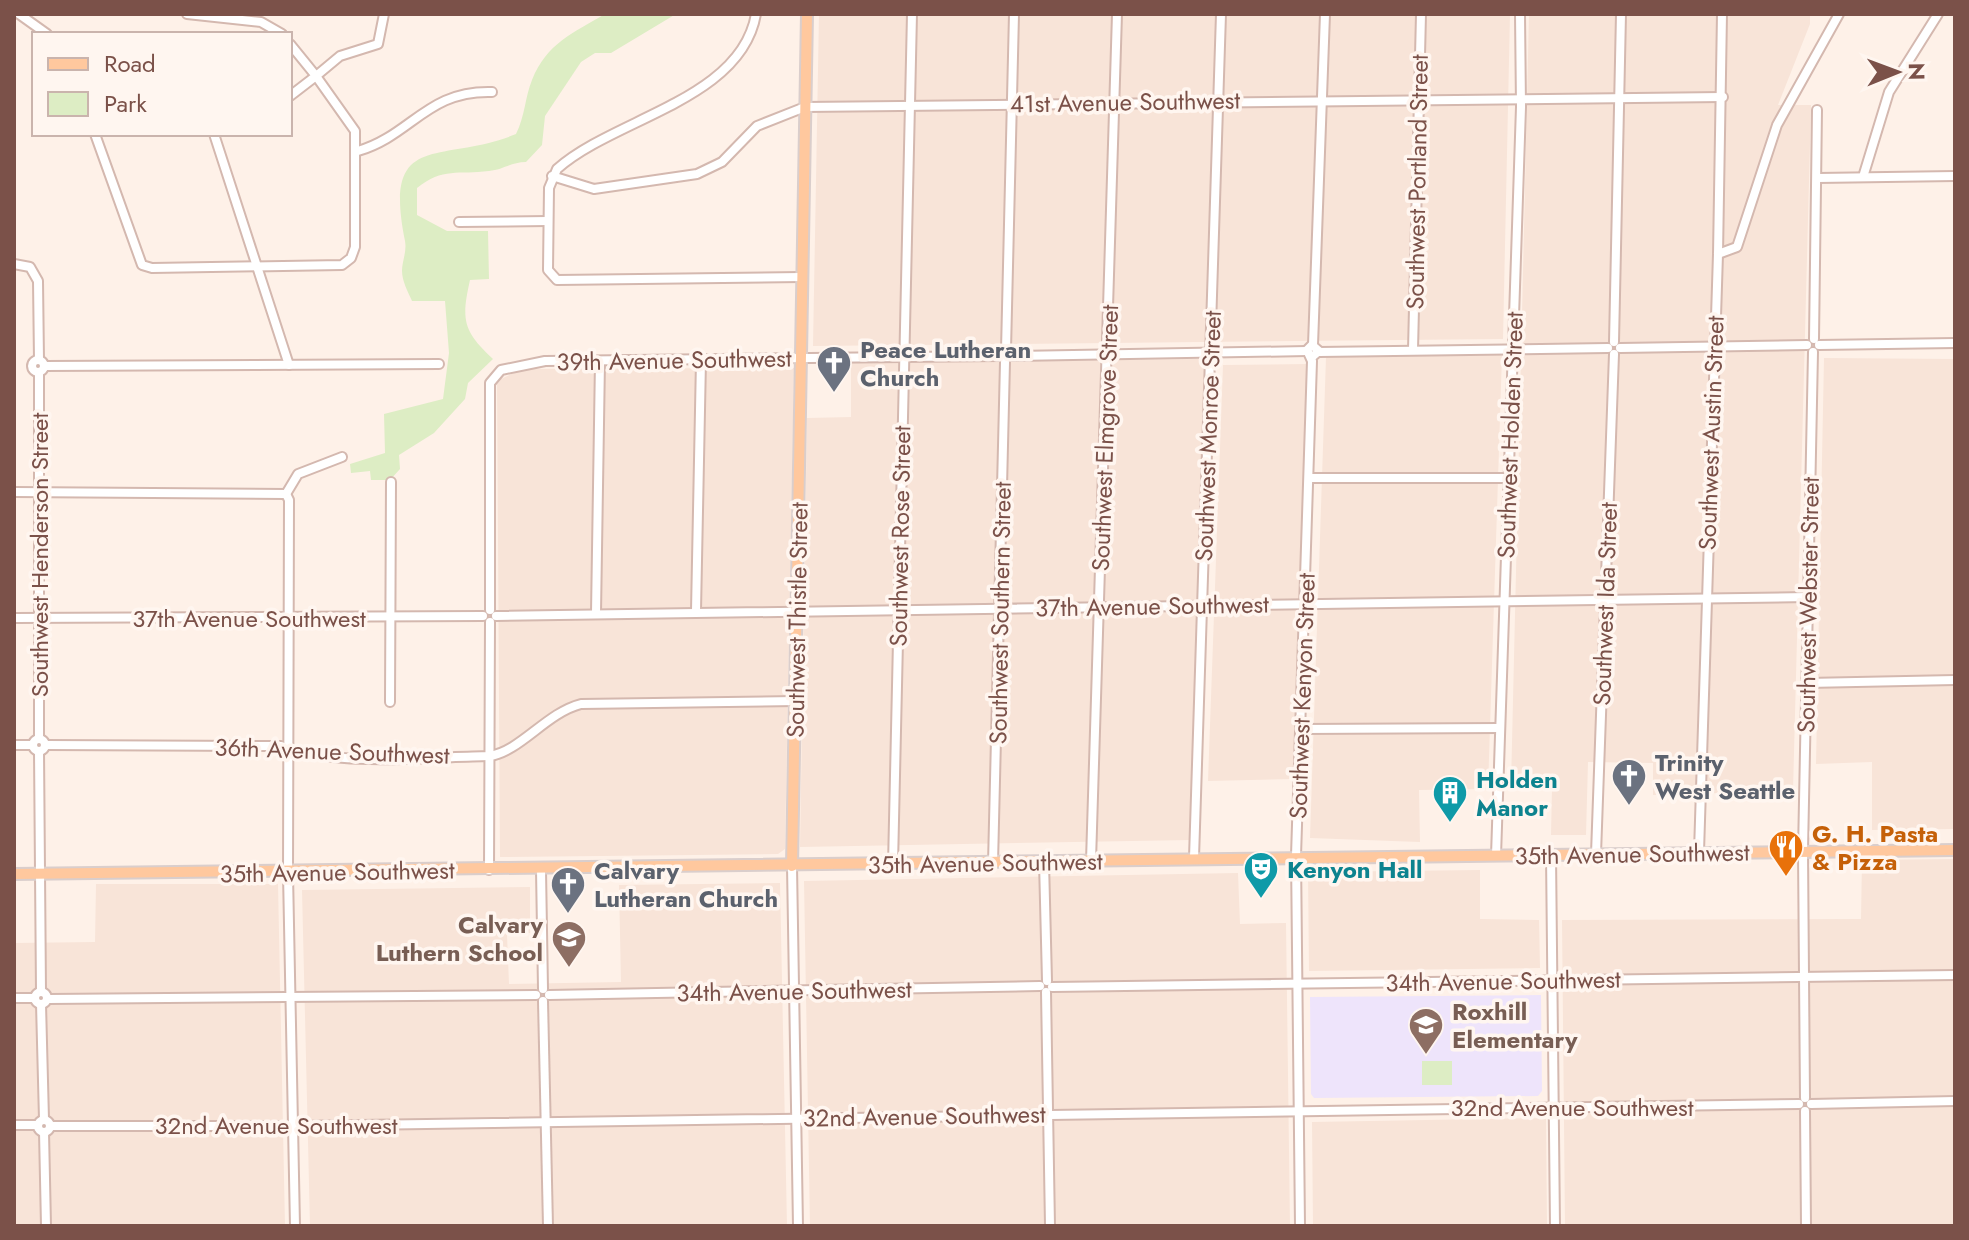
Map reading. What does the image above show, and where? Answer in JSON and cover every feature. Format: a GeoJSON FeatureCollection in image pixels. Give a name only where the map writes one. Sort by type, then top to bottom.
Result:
{"type":"FeatureCollection","features":[{"type":"Feature","properties":{"kind":"main road","name":"Southwest Thistle Street"},"geometry":{"type":"LineString","coordinates":[[792,866],[807,14]]}},
{"type":"Feature","properties":{"kind":"main road","name":"35th Avenue Southwest"},"geometry":{"type":"LineString","coordinates":[[14,874],[288,874],[993,864],[1296,856],[1955,850]]}},
{"type":"Feature","properties":{"kind":"street"},"geometry":{"type":"LineString","coordinates":[[19,14],[44,32]]}},
{"type":"Feature","properties":{"kind":"street"},"geometry":{"type":"LineString","coordinates":[[187,14],[261,22],[278,32]]}},
{"type":"Feature","properties":{"kind":"street"},"geometry":{"type":"LineString","coordinates":[[292,94],[334,60],[378,44],[383,33],[384,14]]}},
{"type":"Feature","properties":{"kind":"street"},"geometry":{"type":"LineString","coordinates":[[756,14],[745,45],[724,70],[570,159],[552,176],[548,270],[553,278],[802,277]]}},
{"type":"Feature","properties":{"kind":"street","name":"Southwest Rose Street"},"geometry":{"type":"LineString","coordinates":[[893,865],[912,14]]}},
{"type":"Feature","properties":{"kind":"street","name":"Southwest Southern Street"},"geometry":{"type":"LineString","coordinates":[[993,864],[1014,14]]}},
{"type":"Feature","properties":{"kind":"street","name":"Southwest Elmgrove Street"},"geometry":{"type":"LineString","coordinates":[[1091,861],[1117,14]]}},
{"type":"Feature","properties":{"kind":"street","name":"Southwest Monroe Street"},"geometry":{"type":"LineString","coordinates":[[1194,858],[1221,14]]}},
{"type":"Feature","properties":{"kind":"street","name":"Southwest Kenyon Street"},"geometry":{"type":"LineString","coordinates":[[1300,1226],[1296,856],[1325,14]]}},
{"type":"Feature","properties":{"kind":"street","name":"Southwest Portland Street"},"geometry":{"type":"LineString","coordinates":[[1413,350],[1421,14]]}},
{"type":"Feature","properties":{"kind":"street","name":"Southwest Holden Street"},"geometry":{"type":"LineString","coordinates":[[1496,856],[1521,97],[1520,14]]}},
{"type":"Feature","properties":{"kind":"street","name":"Southwest Ida Street"},"geometry":{"type":"LineString","coordinates":[[1596,854],[1622,96],[1621,14]]}},
{"type":"Feature","properties":{"kind":"street","name":"Southwest Austin Street"},"geometry":{"type":"LineString","coordinates":[[1699,852],[1723,97],[1722,14]]}},
{"type":"Feature","properties":{"kind":"street"},"geometry":{"type":"LineString","coordinates":[[1718,254],[1734,250],[1740,240],[1777,125],[1839,14]]}},
{"type":"Feature","properties":{"kind":"street"},"geometry":{"type":"LineString","coordinates":[[1863,177],[1889,92],[1903,64],[1938,14]]}},
{"type":"Feature","properties":{"kind":"street"},"geometry":{"type":"LineString","coordinates":[[96,136],[142,265],[152,268],[337,266],[347,262],[355,247],[358,151],[349,117],[292,46]]}},
{"type":"Feature","properties":{"kind":"street"},"geometry":{"type":"LineString","coordinates":[[358,151],[449,96],[492,92]]}},
{"type":"Feature","properties":{"kind":"street","name":"41st Avenue Southwest"},"geometry":{"type":"LineString","coordinates":[[552,176],[594,189],[697,174],[722,162],[757,126],[805,107],[1723,97]]}},
{"type":"Feature","properties":{"kind":"street","name":"Southwest Webster Street"},"geometry":{"type":"LineString","coordinates":[[1806,1226],[1803,851],[1817,110]]}},
{"type":"Feature","properties":{"kind":"street"},"geometry":{"type":"LineString","coordinates":[[215,136],[289,365]]}},
{"type":"Feature","properties":{"kind":"street"},"geometry":{"type":"LineString","coordinates":[[1818,178],[1955,176]]}},
{"type":"Feature","properties":{"kind":"street"},"geometry":{"type":"LineString","coordinates":[[459,222],[548,221]]}},
{"type":"Feature","properties":{"kind":"street","name":"Southwest Henderson Street"},"geometry":{"type":"LineString","coordinates":[[14,264],[30,267],[38,281],[41,998],[46,1226]]}},
{"type":"Feature","properties":{"kind":"street","name":"39th Avenue Southwest"},"geometry":{"type":"LineString","coordinates":[[490,616],[490,383],[495,374],[527,363],[1955,343]]}},
{"type":"Feature","properties":{"kind":"street"},"geometry":{"type":"LineString","coordinates":[[696,611],[701,360]]}},
{"type":"Feature","properties":{"kind":"street"},"geometry":{"type":"LineString","coordinates":[[596,613],[600,361]]}},
{"type":"Feature","properties":{"kind":"street"},"geometry":{"type":"LineString","coordinates":[[40,366],[439,364]]}},
{"type":"Feature","properties":{"kind":"street"},"geometry":{"type":"LineString","coordinates":[[286,494],[298,474],[342,457]]}},
{"type":"Feature","properties":{"kind":"street"},"geometry":{"type":"LineString","coordinates":[[1309,478],[1508,478]]}},
{"type":"Feature","properties":{"kind":"street"},"geometry":{"type":"LineString","coordinates":[[390,702],[391,482]]}},
{"type":"Feature","properties":{"kind":"street"},"geometry":{"type":"LineString","coordinates":[[14,492],[286,494]]}},
{"type":"Feature","properties":{"kind":"street"},"geometry":{"type":"LineString","coordinates":[[286,494],[289,500],[288,874],[295,1226]]}},
{"type":"Feature","properties":{"kind":"street","name":"37th Avenue Southwest"},"geometry":{"type":"LineString","coordinates":[[14,618],[490,616],[1808,597]]}},
{"type":"Feature","properties":{"kind":"street"},"geometry":{"type":"LineString","coordinates":[[489,870],[490,616]]}},
{"type":"Feature","properties":{"kind":"street"},"geometry":{"type":"LineString","coordinates":[[1807,683],[1955,680]]}},
{"type":"Feature","properties":{"kind":"street","name":"36th Avenue Southwest"},"geometry":{"type":"LineString","coordinates":[[14,745],[288,749],[299,753],[380,758],[489,756],[506,751],[552,715],[581,704],[796,701]]}},
{"type":"Feature","properties":{"kind":"street"},"geometry":{"type":"LineString","coordinates":[[1301,729],[1500,728]]}},
{"type":"Feature","properties":{"kind":"street"},"geometry":{"type":"LineString","coordinates":[[1551,855],[1555,1226]]}},
{"type":"Feature","properties":{"kind":"street"},"geometry":{"type":"LineString","coordinates":[[1044,862],[1050,1226]]}},
{"type":"Feature","properties":{"kind":"street","name":"Southwest Thistle Street"},"geometry":{"type":"LineString","coordinates":[[792,866],[798,1226]]}},
{"type":"Feature","properties":{"kind":"street"},"geometry":{"type":"LineString","coordinates":[[541,870],[548,1226]]}},
{"type":"Feature","properties":{"kind":"street","name":"34th Avenue Southwest"},"geometry":{"type":"LineString","coordinates":[[14,998],[291,999],[1955,975]]}},
{"type":"Feature","properties":{"kind":"street","name":"32nd Avenue Southwest"},"geometry":{"type":"LineString","coordinates":[[14,1125],[293,1126],[1955,1101]]}},
{"type":"Feature","properties":{"kind":"shaded area"},"geometry":{"type":"Polygon","coordinates":[[[819,14],[1510,14],[1503,339],[813,346],[819,14]]]}},
{"type":"Feature","properties":{"kind":"shaded area"},"geometry":{"type":"Polygon","coordinates":[[[1529,14],[1810,14],[1810,24],[1778,105],[1811,105],[1793,791],[1653,795],[1653,763],[1588,762],[1586,835],[1551,835],[1552,788],[1511,786],[1529,14]]]}},
{"type":"Feature","properties":{"kind":"shaded area"},"geometry":{"type":"Polygon","coordinates":[[[1502,355],[1488,789],[1419,790],[1420,842],[1310,838],[1326,357],[1502,355]]]}},
{"type":"Feature","properties":{"kind":"shaded area"},"geometry":{"type":"Polygon","coordinates":[[[1824,358],[1955,359],[1955,829],[1872,830],[1872,762],[1816,764],[1824,358]]]}},
{"type":"Feature","properties":{"kind":"shaded area"},"geometry":{"type":"Polygon","coordinates":[[[1198,359],[1205,363],[1190,840],[800,847],[807,418],[851,417],[851,363],[1198,359]]]}},
{"type":"Feature","properties":{"kind":"shaded area"},"geometry":{"type":"Polygon","coordinates":[[[1308,364],[1293,779],[1208,781],[1223,365],[1308,364]]]}},
{"type":"Feature","properties":{"kind":"shaded area"},"geometry":{"type":"Polygon","coordinates":[[[794,368],[785,849],[778,854],[500,857],[497,381],[522,369],[794,368]]]}},
{"type":"Feature","properties":{"kind":"shaded area"},"geometry":{"type":"Polygon","coordinates":[[[1955,859],[1955,1226],[1565,1226],[1562,920],[1861,919],[1862,860],[1955,859]]]}},
{"type":"Feature","properties":{"kind":"shaded area"},"geometry":{"type":"Polygon","coordinates":[[[1480,870],[1480,919],[1539,920],[1540,968],[1309,971],[1308,872],[1480,870]]]}},
{"type":"Feature","properties":{"kind":"shaded area"},"geometry":{"type":"Polygon","coordinates":[[[1238,873],[1240,924],[1286,923],[1290,1226],[810,1226],[804,881],[1238,873]]]}},
{"type":"Feature","properties":{"kind":"shaded area"},"geometry":{"type":"Polygon","coordinates":[[[780,883],[787,1226],[310,1226],[302,890],[530,887],[530,933],[507,935],[509,984],[621,982],[619,885],[780,883]]]}},
{"type":"Feature","properties":{"kind":"shaded area"},"geometry":{"type":"Polygon","coordinates":[[[96,884],[278,884],[285,1226],[14,1226],[14,943],[95,942],[96,884]]]}},
{"type":"Feature","properties":{"kind":"shaded area","name":"Roxhill Elementary"},"geometry":{"type":"Polygon","coordinates":[[[1541,995],[1542,1091],[1538,1096],[1314,1098],[1311,1094],[1310,997],[1541,995]]]}},
{"type":"Feature","properties":{"kind":"shaded area"},"geometry":{"type":"Polygon","coordinates":[[[1546,1118],[1547,1226],[1313,1226],[1312,1122],[1546,1118]]]}},
{"type":"Feature","properties":{"kind":"green space"},"geometry":{"type":"Polygon","coordinates":[[[605,14],[676,14],[611,53],[595,53],[581,62],[545,116],[542,145],[526,162],[494,170],[443,174],[417,188],[417,215],[447,231],[488,231],[489,279],[470,280],[465,315],[475,340],[493,359],[468,383],[465,399],[434,433],[399,455],[400,469],[390,480],[371,480],[370,471],[351,473],[350,464],[385,453],[384,414],[443,399],[449,353],[445,301],[412,301],[402,275],[405,245],[400,205],[402,181],[411,166],[424,157],[516,134],[532,80],[545,57],[562,40],[605,14]]]}},
{"type":"Feature","properties":{"kind":"green space"},"geometry":{"type":"Polygon","coordinates":[[[1422,1061],[1452,1061],[1452,1085],[1422,1085],[1422,1061]]]}},
{"type":"Feature","properties":{"kind":"place","name":"Peace Lutheran Church"},"geometry":{"type":"Point","coordinates":[834,394]}},
{"type":"Feature","properties":{"kind":"place","name":"Trinity West Seattle"},"geometry":{"type":"Point","coordinates":[1629,807]}},
{"type":"Feature","properties":{"kind":"place","name":"Holden Manor"},"geometry":{"type":"Point","coordinates":[1450,824]}},
{"type":"Feature","properties":{"kind":"place","name":"G. H. Pasta & Pizza"},"geometry":{"type":"Point","coordinates":[1786,878]}},
{"type":"Feature","properties":{"kind":"place","name":"Kenyon Hall"},"geometry":{"type":"Point","coordinates":[1261,900]}},
{"type":"Feature","properties":{"kind":"place","name":"Calvary Lutheran Church"},"geometry":{"type":"Point","coordinates":[568,915]}},
{"type":"Feature","properties":{"kind":"place","name":"Calvary Luthern School"},"geometry":{"type":"Point","coordinates":[569,969]}},
{"type":"Feature","properties":{"kind":"place","name":"Roxhill Elementary"},"geometry":{"type":"Point","coordinates":[1426,1056]}}]}
